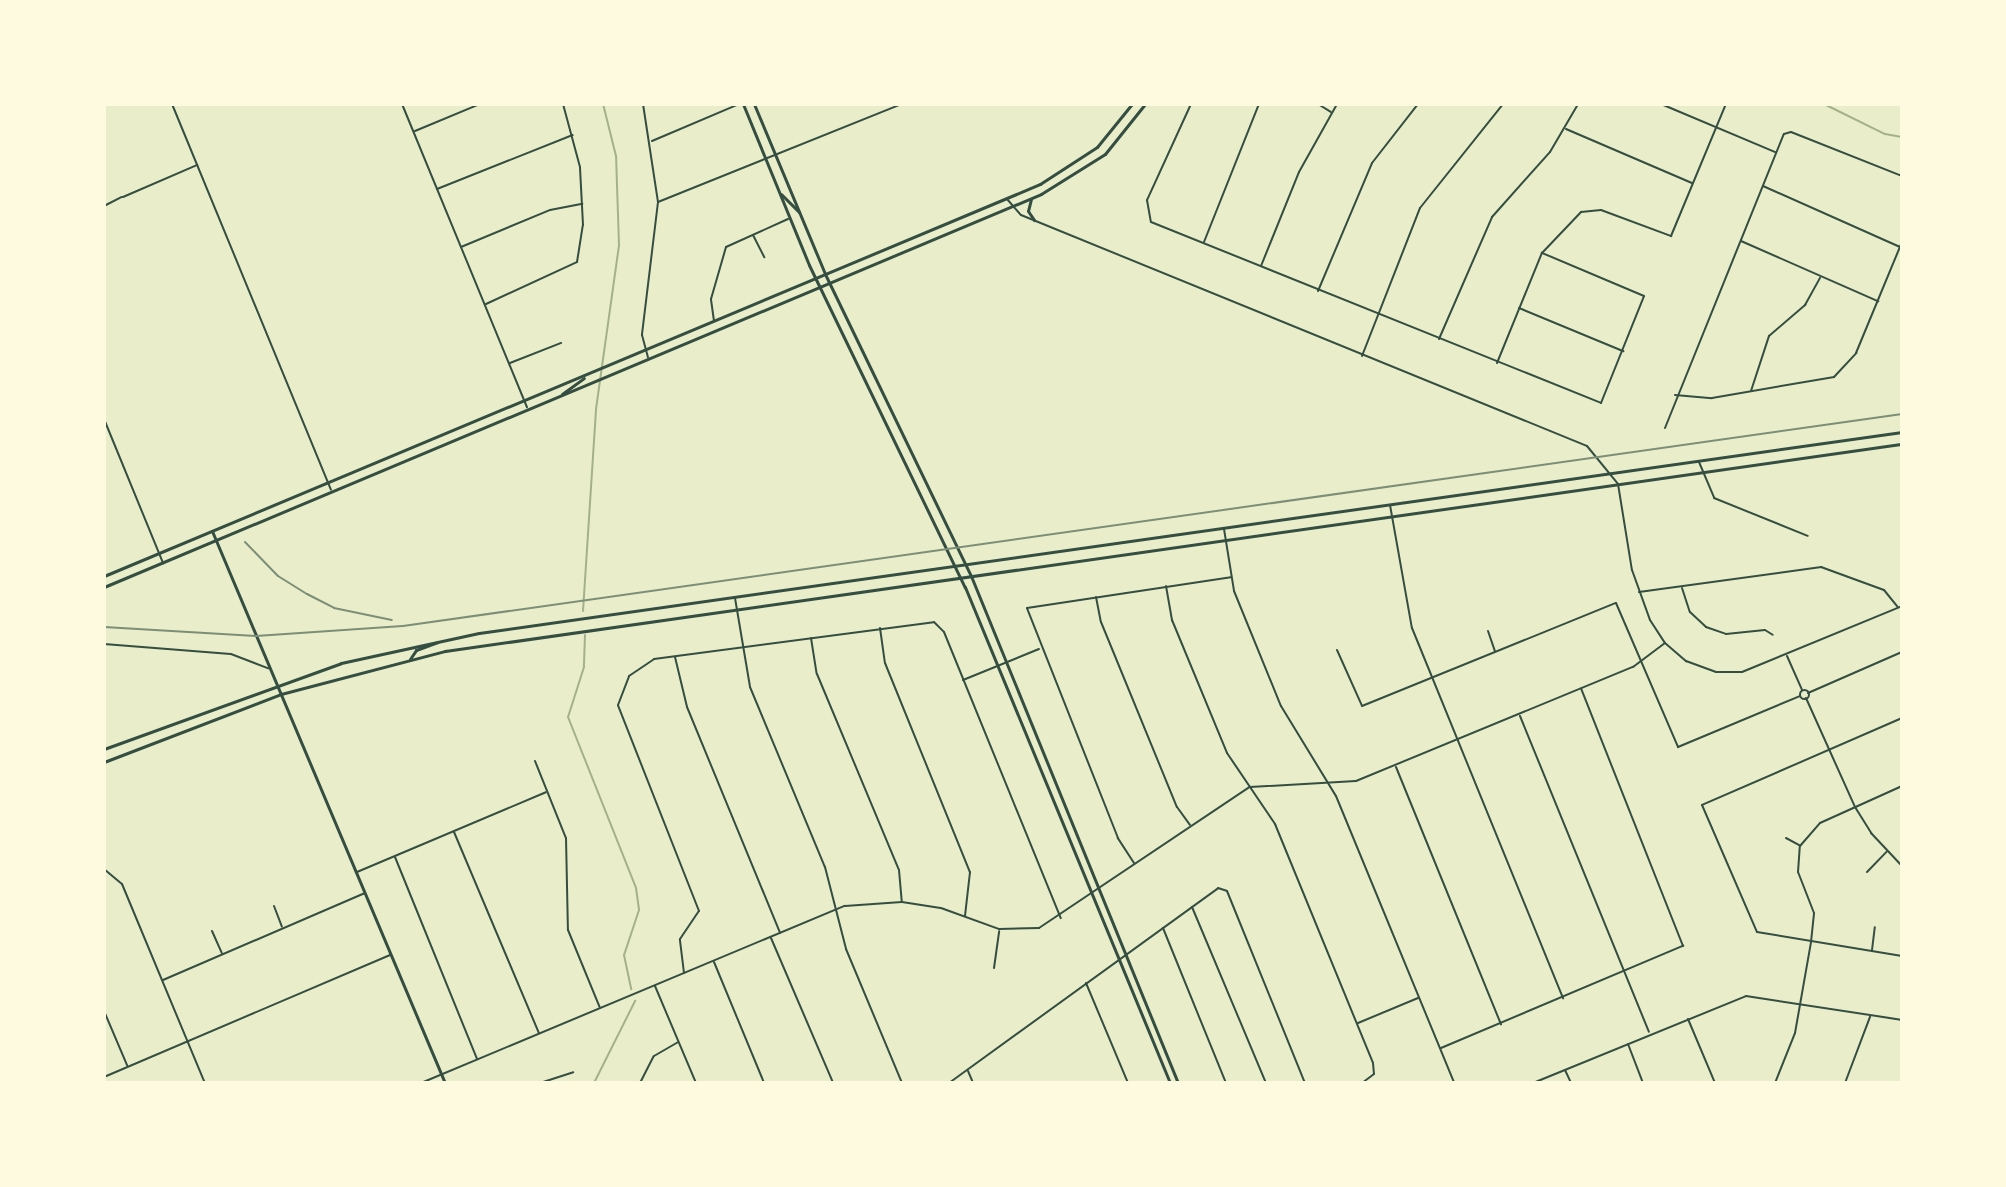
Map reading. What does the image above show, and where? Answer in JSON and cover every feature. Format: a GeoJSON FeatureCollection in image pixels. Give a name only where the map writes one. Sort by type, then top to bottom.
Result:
{"type":"FeatureCollection","features":[{"type":"Feature","properties":{"kind":"main road"},"geometry":{"type":"LineString","coordinates":[[741,104],[820,287],[961,577],[1170,1083]]}},
{"type":"Feature","properties":{"kind":"main road"},"geometry":{"type":"LineString","coordinates":[[754,104],[825,274],[971,576],[1178,1083]]}},
{"type":"Feature","properties":{"kind":"main road"},"geometry":{"type":"LineString","coordinates":[[104,576],[1006,198],[1081,159],[1132,104]]}},
{"type":"Feature","properties":{"kind":"main road"},"geometry":{"type":"LineString","coordinates":[[104,587],[1031,199],[1105,154],[1145,104]]}},
{"type":"Feature","properties":{"kind":"main road"},"geometry":{"type":"LineString","coordinates":[[778,191],[799,212]]}},
{"type":"Feature","properties":{"kind":"main road"},"geometry":{"type":"LineString","coordinates":[[1031,199],[1028,211],[1034,220]]}},
{"type":"Feature","properties":{"kind":"main road"},"geometry":{"type":"LineString","coordinates":[[927,231],[932,240]]}},
{"type":"Feature","properties":{"kind":"main road"},"geometry":{"type":"LineString","coordinates":[[742,310],[745,317]]}},
{"type":"Feature","properties":{"kind":"main road"},"geometry":{"type":"LineString","coordinates":[[852,351],[860,347]]}},
{"type":"Feature","properties":{"kind":"main road"},"geometry":{"type":"LineString","coordinates":[[562,394],[594,371]]}},
{"type":"Feature","properties":{"kind":"main road"},"geometry":{"type":"LineString","coordinates":[[879,409],[889,405]]}},
{"type":"Feature","properties":{"kind":"main road"},"geometry":{"type":"LineString","coordinates":[[104,749],[276,684],[445,639],[1902,432]]}},
{"type":"Feature","properties":{"kind":"main road"},"geometry":{"type":"LineString","coordinates":[[1865,438],[1867,449]]}},
{"type":"Feature","properties":{"kind":"main road"},"geometry":{"type":"LineString","coordinates":[[104,762],[281,694],[410,659],[495,643],[1902,444]]}},
{"type":"Feature","properties":{"kind":"main road"},"geometry":{"type":"LineString","coordinates":[[388,456],[392,466]]}},
{"type":"Feature","properties":{"kind":"main road"},"geometry":{"type":"LineString","coordinates":[[313,489],[316,498]]}},
{"type":"Feature","properties":{"kind":"main road"},"geometry":{"type":"LineString","coordinates":[[1312,515],[1313,527]]}},
{"type":"Feature","properties":{"kind":"main road"},"geometry":{"type":"LineString","coordinates":[[212,531],[445,1083]]}},
{"type":"Feature","properties":{"kind":"main road"},"geometry":{"type":"LineString","coordinates":[[492,631],[495,643]]}},
{"type":"Feature","properties":{"kind":"main road"},"geometry":{"type":"LineString","coordinates":[[410,659],[416,650],[445,639]]}},
{"type":"Feature","properties":{"kind":"street"},"geometry":{"type":"LineString","coordinates":[[172,104],[331,491]]}},
{"type":"Feature","properties":{"kind":"street"},"geometry":{"type":"LineString","coordinates":[[402,104],[527,408]]}},
{"type":"Feature","properties":{"kind":"street"},"geometry":{"type":"LineString","coordinates":[[413,132],[480,104]]}},
{"type":"Feature","properties":{"kind":"street"},"geometry":{"type":"LineString","coordinates":[[484,305],[576,265],[582,204],[573,135],[563,104]]}},
{"type":"Feature","properties":{"kind":"street"},"geometry":{"type":"LineString","coordinates":[[643,104],[658,202],[642,335],[648,357]]}},
{"type":"Feature","properties":{"kind":"street"},"geometry":{"type":"LineString","coordinates":[[651,142],[741,104]]}},
{"type":"Feature","properties":{"kind":"street"},"geometry":{"type":"LineString","coordinates":[[658,202],[902,104]]}},
{"type":"Feature","properties":{"kind":"street"},"geometry":{"type":"LineString","coordinates":[[1191,104],[1145,211],[1151,222],[1597,403],[1603,400],[1625,351],[1643,294],[1542,253]]}},
{"type":"Feature","properties":{"kind":"street"},"geometry":{"type":"LineString","coordinates":[[1204,243],[1259,104]]}},
{"type":"Feature","properties":{"kind":"street"},"geometry":{"type":"LineString","coordinates":[[1318,104],[1331,112]]}},
{"type":"Feature","properties":{"kind":"street"},"geometry":{"type":"LineString","coordinates":[[1260,267],[1299,172],[1337,104]]}},
{"type":"Feature","properties":{"kind":"street"},"geometry":{"type":"LineString","coordinates":[[1318,291],[1372,163],[1418,104]]}},
{"type":"Feature","properties":{"kind":"street"},"geometry":{"type":"LineString","coordinates":[[1362,356],[1420,208],[1503,104]]}},
{"type":"Feature","properties":{"kind":"street"},"geometry":{"type":"LineString","coordinates":[[1438,340],[1492,217],[1565,129],[1578,104]]}},
{"type":"Feature","properties":{"kind":"street"},"geometry":{"type":"LineString","coordinates":[[1661,104],[1776,152]]}},
{"type":"Feature","properties":{"kind":"street"},"geometry":{"type":"LineString","coordinates":[[1497,364],[1542,253],[1581,212],[1596,209],[1671,236],[1726,104]]}},
{"type":"Feature","properties":{"kind":"street"},"geometry":{"type":"LineString","coordinates":[[1565,129],[1694,184]]}},
{"type":"Feature","properties":{"kind":"street"},"geometry":{"type":"LineString","coordinates":[[1665,428],[1675,395],[1776,152],[1791,132],[1902,176]]}},
{"type":"Feature","properties":{"kind":"street"},"geometry":{"type":"LineString","coordinates":[[436,189],[573,135]]}},
{"type":"Feature","properties":{"kind":"street"},"geometry":{"type":"LineString","coordinates":[[104,206],[197,165]]}},
{"type":"Feature","properties":{"kind":"street"},"geometry":{"type":"LineString","coordinates":[[1762,185],[1900,247]]}},
{"type":"Feature","properties":{"kind":"street"},"geometry":{"type":"LineString","coordinates":[[1006,198],[1012,207],[1034,220],[1362,356],[1580,441],[1612,473],[1618,484],[1639,592],[1665,643],[1686,661],[1716,672],[1742,672],[1900,607],[1884,590],[1821,567],[1639,592]]}},
{"type":"Feature","properties":{"kind":"street"},"geometry":{"type":"LineString","coordinates":[[460,247],[550,210],[582,204]]}},
{"type":"Feature","properties":{"kind":"street"},"geometry":{"type":"LineString","coordinates":[[714,321],[711,299],[719,259],[726,247],[789,219]]}},
{"type":"Feature","properties":{"kind":"street"},"geometry":{"type":"LineString","coordinates":[[753,234],[764,257]]}},
{"type":"Feature","properties":{"kind":"street"},"geometry":{"type":"LineString","coordinates":[[1740,241],[1878,301]]}},
{"type":"Feature","properties":{"kind":"street"},"geometry":{"type":"LineString","coordinates":[[1675,395],[1692,399],[1834,377],[1856,353],[1902,242]]}},
{"type":"Feature","properties":{"kind":"street"},"geometry":{"type":"LineString","coordinates":[[1751,392],[1769,336],[1805,305],[1820,278]]}},
{"type":"Feature","properties":{"kind":"street"},"geometry":{"type":"LineString","coordinates":[[1519,308],[1625,351]]}},
{"type":"Feature","properties":{"kind":"street"},"geometry":{"type":"LineString","coordinates":[[508,364],[561,343]]}},
{"type":"Feature","properties":{"kind":"street"},"geometry":{"type":"LineString","coordinates":[[104,419],[163,563]]}},
{"type":"Feature","properties":{"kind":"street"},"geometry":{"type":"LineString","coordinates":[[1699,461],[1701,473],[1714,498],[1808,536]]}},
{"type":"Feature","properties":{"kind":"street"},"geometry":{"type":"LineString","coordinates":[[1390,504],[1412,628],[1563,998]]}},
{"type":"Feature","properties":{"kind":"street"},"geometry":{"type":"LineString","coordinates":[[1224,528],[1231,577],[1281,706],[1329,785],[1454,1083]]}},
{"type":"Feature","properties":{"kind":"street"},"geometry":{"type":"LineString","coordinates":[[1135,864],[1118,838],[1040,648],[1027,608],[1231,577]]}},
{"type":"Feature","properties":{"kind":"street"},"geometry":{"type":"LineString","coordinates":[[1166,586],[1172,620],[1227,753],[1275,824],[1357,1024],[1374,1074],[1362,1083]]}},
{"type":"Feature","properties":{"kind":"street"},"geometry":{"type":"LineString","coordinates":[[1682,586],[1690,612],[1706,627],[1726,634],[1765,630],[1773,635]]}},
{"type":"Feature","properties":{"kind":"street"},"geometry":{"type":"LineString","coordinates":[[1096,596],[1101,622],[1177,807],[1190,825]]}},
{"type":"Feature","properties":{"kind":"street"},"geometry":{"type":"LineString","coordinates":[[734,597],[750,687],[825,867],[846,949],[902,1083]]}},
{"type":"Feature","properties":{"kind":"street"},"geometry":{"type":"LineString","coordinates":[[1337,650],[1362,706],[1616,603],[1678,747],[1800,696],[1806,698],[1832,749],[1855,807],[1886,852],[1902,866]]}},
{"type":"Feature","properties":{"kind":"street"},"geometry":{"type":"LineString","coordinates":[[684,973],[680,939],[699,911],[619,715],[629,676],[642,663],[742,646],[934,622],[944,632],[1061,918]]}},
{"type":"Feature","properties":{"kind":"street"},"geometry":{"type":"LineString","coordinates":[[880,627],[885,663],[970,872],[965,916]]}},
{"type":"Feature","properties":{"kind":"street"},"geometry":{"type":"LineString","coordinates":[[1488,631],[1496,652]]}},
{"type":"Feature","properties":{"kind":"street"},"geometry":{"type":"LineString","coordinates":[[811,637],[817,674],[899,870],[902,902]]}},
{"type":"Feature","properties":{"kind":"street"},"geometry":{"type":"LineString","coordinates":[[421,1083],[837,909],[902,902],[965,916],[999,929],[1028,931],[1061,918],[1190,825],[1250,787],[1273,782],[1329,785],[1395,766],[1641,663],[1665,643]]}},
{"type":"Feature","properties":{"kind":"street"},"geometry":{"type":"LineString","coordinates":[[104,644],[231,654],[270,669]]}},
{"type":"Feature","properties":{"kind":"street"},"geometry":{"type":"LineString","coordinates":[[963,680],[1040,648]]}},
{"type":"Feature","properties":{"kind":"street"},"geometry":{"type":"LineString","coordinates":[[1806,698],[1808,693],[1902,652]]}},
{"type":"Feature","properties":{"kind":"street"},"geometry":{"type":"LineString","coordinates":[[1787,655],[1802,690],[1808,693]]}},
{"type":"Feature","properties":{"kind":"street"},"geometry":{"type":"LineString","coordinates":[[675,656],[683,698],[780,933]]}},
{"type":"Feature","properties":{"kind":"street"},"geometry":{"type":"LineString","coordinates":[[1440,1049],[1675,952],[1684,940],[1581,689]]}},
{"type":"Feature","properties":{"kind":"street"},"geometry":{"type":"LineString","coordinates":[[1800,696],[1802,690]]}},
{"type":"Feature","properties":{"kind":"street"},"geometry":{"type":"LineString","coordinates":[[1520,715],[1650,1033]]}},
{"type":"Feature","properties":{"kind":"street"},"geometry":{"type":"LineString","coordinates":[[1902,718],[1702,805],[1757,932],[1902,956]]}},
{"type":"Feature","properties":{"kind":"street"},"geometry":{"type":"LineString","coordinates":[[535,761],[568,852],[568,930],[600,1008]]}},
{"type":"Feature","properties":{"kind":"street"},"geometry":{"type":"LineString","coordinates":[[1395,766],[1501,1024]]}},
{"type":"Feature","properties":{"kind":"street"},"geometry":{"type":"LineString","coordinates":[[1775,1083],[1801,1005],[1811,942],[1814,913],[1798,872],[1800,846],[1820,823],[1902,786]]}},
{"type":"Feature","properties":{"kind":"street"},"geometry":{"type":"LineString","coordinates":[[356,873],[548,792]]}},
{"type":"Feature","properties":{"kind":"street"},"geometry":{"type":"LineString","coordinates":[[454,832],[539,1033]]}},
{"type":"Feature","properties":{"kind":"street"},"geometry":{"type":"LineString","coordinates":[[1786,838],[1800,846]]}},
{"type":"Feature","properties":{"kind":"street"},"geometry":{"type":"LineString","coordinates":[[104,843],[104,869],[122,884],[205,1083]]}},
{"type":"Feature","properties":{"kind":"street"},"geometry":{"type":"LineString","coordinates":[[1867,872],[1886,852]]}},
{"type":"Feature","properties":{"kind":"street"},"geometry":{"type":"LineString","coordinates":[[395,857],[477,1059]]}},
{"type":"Feature","properties":{"kind":"street"},"geometry":{"type":"LineString","coordinates":[[949,1083],[1162,927],[1223,888],[1305,1083]]}},
{"type":"Feature","properties":{"kind":"street"},"geometry":{"type":"LineString","coordinates":[[162,980],[364,894]]}},
{"type":"Feature","properties":{"kind":"street"},"geometry":{"type":"LineString","coordinates":[[274,906],[283,928]]}},
{"type":"Feature","properties":{"kind":"street"},"geometry":{"type":"LineString","coordinates":[[1192,906],[1266,1083]]}},
{"type":"Feature","properties":{"kind":"street"},"geometry":{"type":"LineString","coordinates":[[1162,927],[1226,1083]]}},
{"type":"Feature","properties":{"kind":"street"},"geometry":{"type":"LineString","coordinates":[[1872,951],[1875,927]]}},
{"type":"Feature","properties":{"kind":"street"},"geometry":{"type":"LineString","coordinates":[[994,968],[999,929]]}},
{"type":"Feature","properties":{"kind":"street"},"geometry":{"type":"LineString","coordinates":[[212,931],[222,954]]}},
{"type":"Feature","properties":{"kind":"street"},"geometry":{"type":"LineString","coordinates":[[771,937],[833,1083]]}},
{"type":"Feature","properties":{"kind":"street"},"geometry":{"type":"LineString","coordinates":[[104,1077],[390,955]]}},
{"type":"Feature","properties":{"kind":"street"},"geometry":{"type":"LineString","coordinates":[[713,961],[764,1083]]}},
{"type":"Feature","properties":{"kind":"street"},"geometry":{"type":"LineString","coordinates":[[1086,982],[1128,1083]]}},
{"type":"Feature","properties":{"kind":"street"},"geometry":{"type":"LineString","coordinates":[[655,985],[696,1083]]}},
{"type":"Feature","properties":{"kind":"street"},"geometry":{"type":"LineString","coordinates":[[1533,1083],[1746,996],[1902,1020]]}},
{"type":"Feature","properties":{"kind":"street"},"geometry":{"type":"LineString","coordinates":[[1357,1024],[1419,998]]}},
{"type":"Feature","properties":{"kind":"street"},"geometry":{"type":"LineString","coordinates":[[104,1011],[127,1066]]}},
{"type":"Feature","properties":{"kind":"street"},"geometry":{"type":"LineString","coordinates":[[1845,1083],[1870,1016]]}},
{"type":"Feature","properties":{"kind":"street"},"geometry":{"type":"LineString","coordinates":[[1687,1018],[1715,1083]]}},
{"type":"Feature","properties":{"kind":"street"},"geometry":{"type":"LineString","coordinates":[[640,1083],[654,1056],[679,1041]]}},
{"type":"Feature","properties":{"kind":"street"},"geometry":{"type":"LineString","coordinates":[[1627,1043],[1643,1083]]}},
{"type":"Feature","properties":{"kind":"street"},"geometry":{"type":"LineString","coordinates":[[968,1070],[973,1083]]}},
{"type":"Feature","properties":{"kind":"street"},"geometry":{"type":"LineString","coordinates":[[1565,1070],[1571,1083]]}},
{"type":"Feature","properties":{"kind":"street"},"geometry":{"type":"LineString","coordinates":[[540,1083],[573,1072]]}},
{"type":"Feature","properties":{"kind":"waterway"},"geometry":{"type":"LineString","coordinates":[[583,611],[596,409],[619,245],[616,156],[603,104]]}},
{"type":"Feature","properties":{"kind":"waterway"},"geometry":{"type":"LineString","coordinates":[[1824,104],[1885,134],[1902,137]]}},
{"type":"Feature","properties":{"kind":"waterway"},"geometry":{"type":"LineString","coordinates":[[585,635],[584,667],[568,717],[636,888],[639,910],[624,955],[631,989]]}},
{"type":"Feature","properties":{"kind":"waterway"},"geometry":{"type":"LineString","coordinates":[[594,1083],[635,1001]]}},
{"type":"Feature","properties":{"kind":"railway"},"geometry":{"type":"LineString","coordinates":[[104,627],[256,636],[403,626],[1902,414]]}},
{"type":"Feature","properties":{"kind":"railway"},"geometry":{"type":"LineString","coordinates":[[245,542],[278,576],[307,594],[334,608],[392,620]]}}]}
